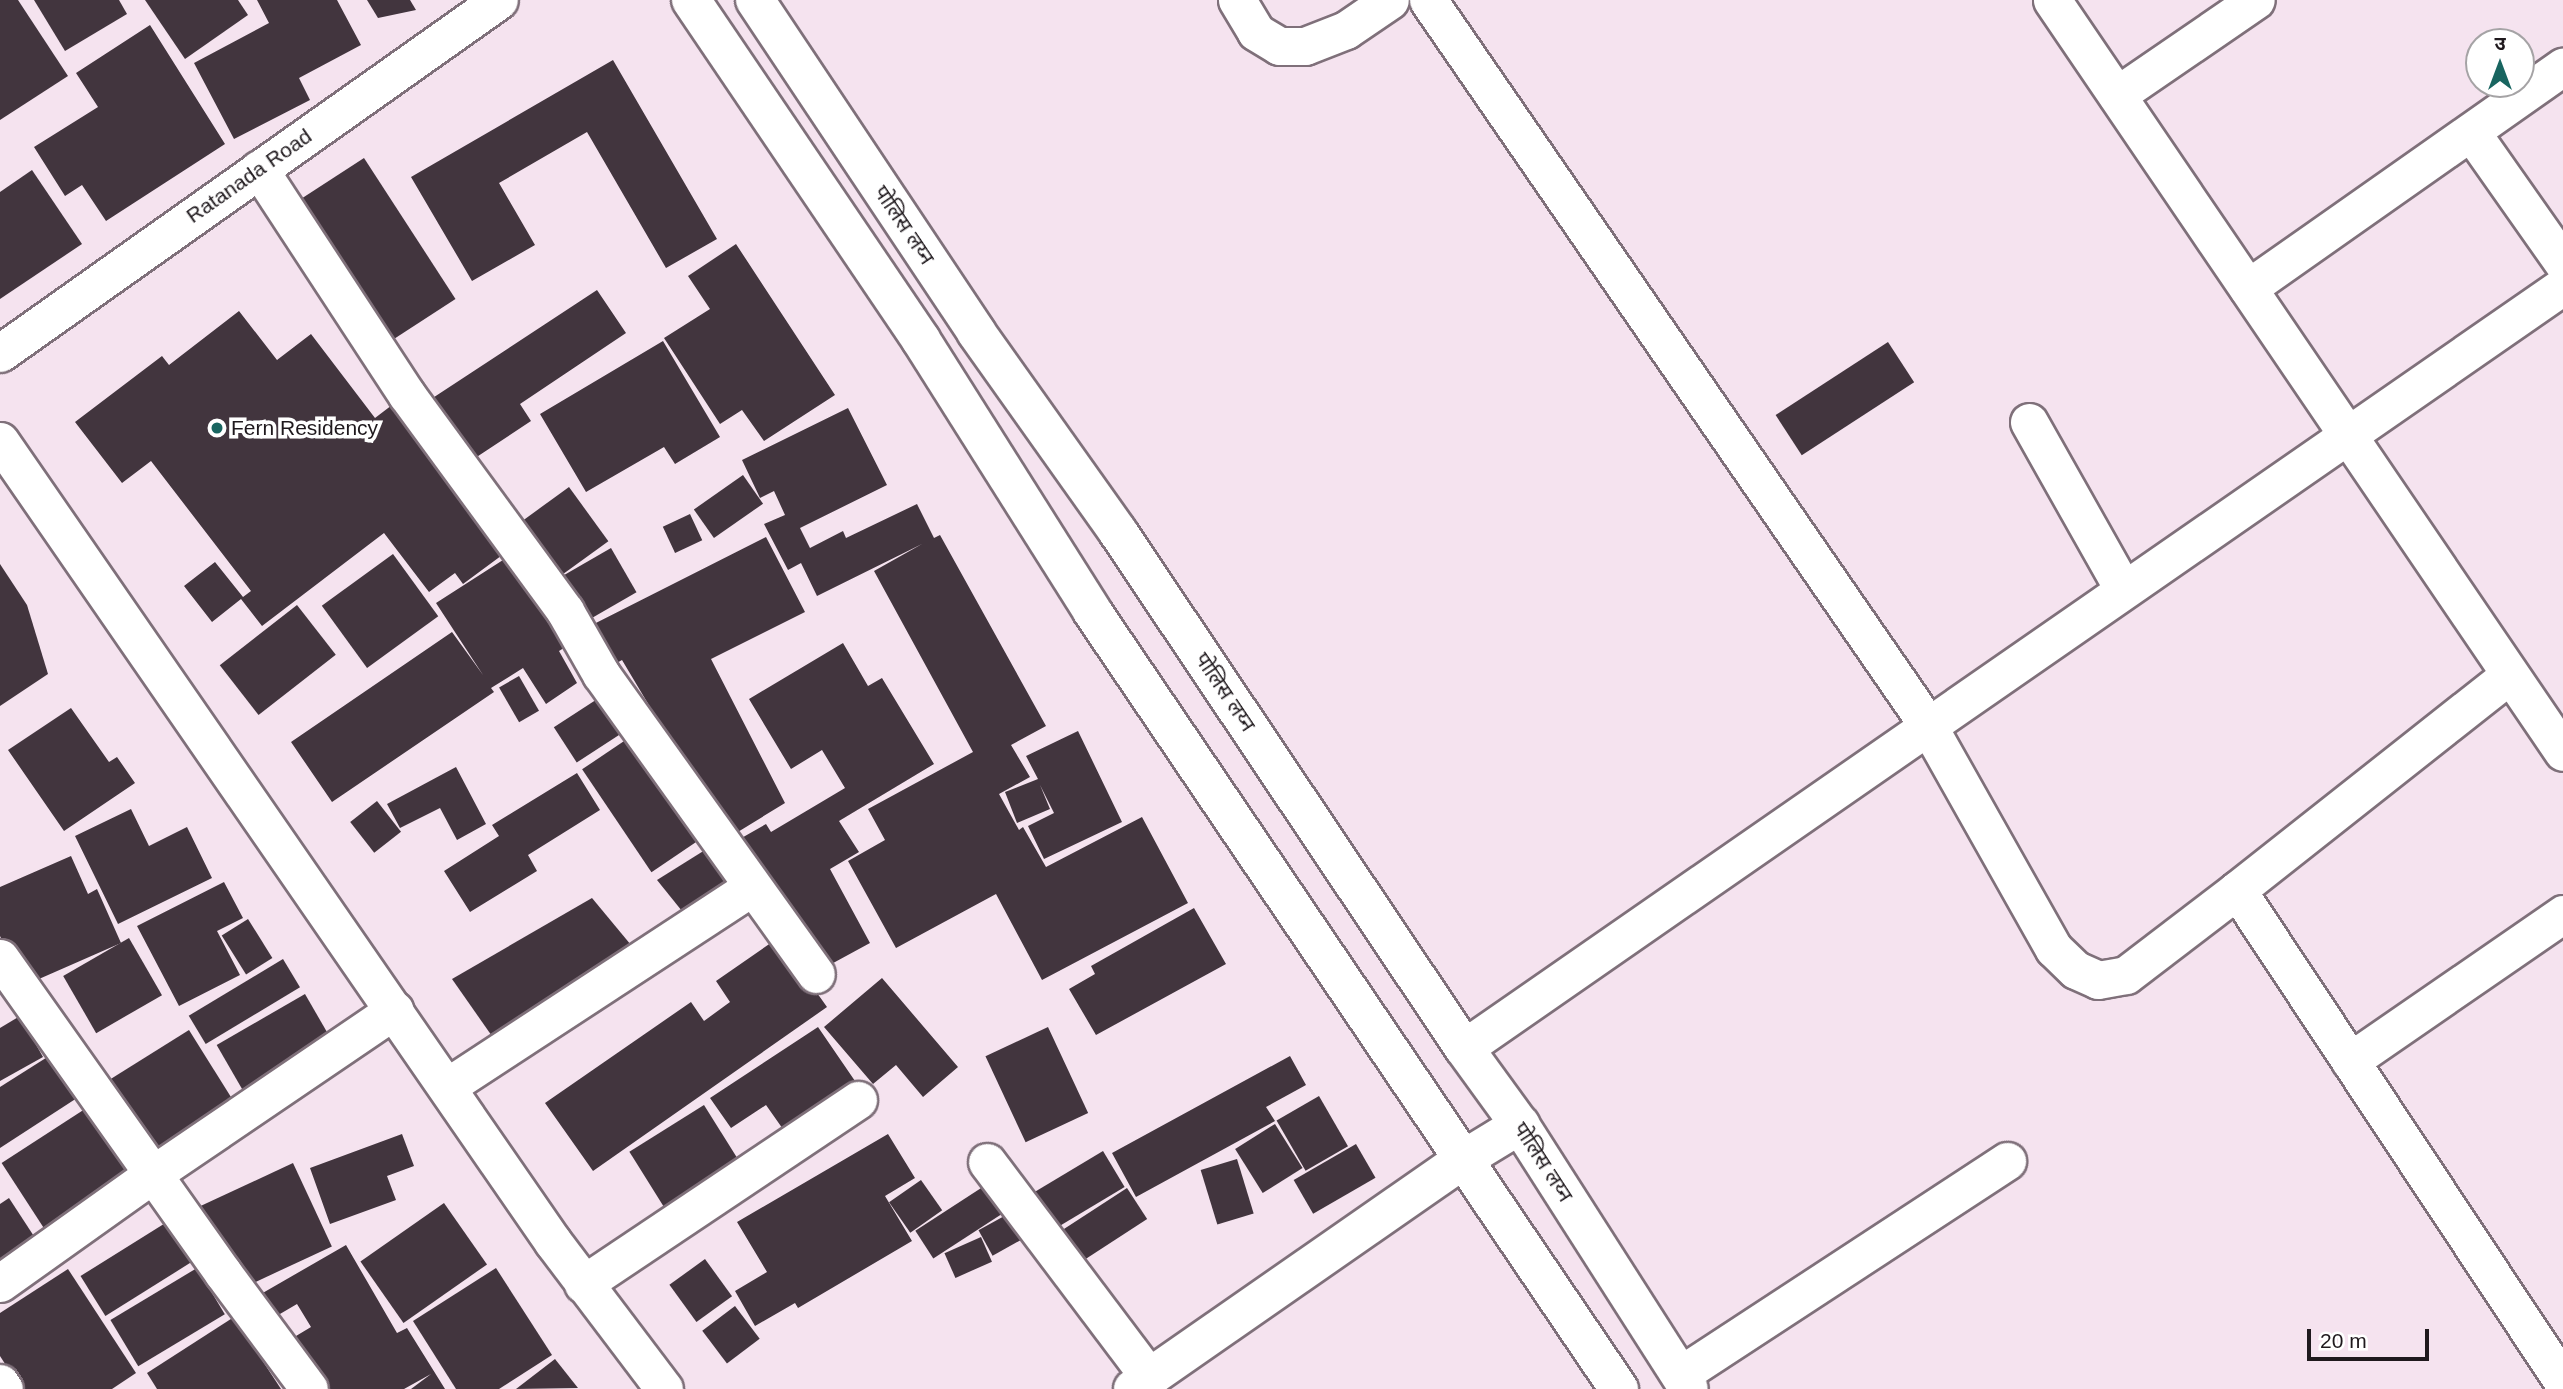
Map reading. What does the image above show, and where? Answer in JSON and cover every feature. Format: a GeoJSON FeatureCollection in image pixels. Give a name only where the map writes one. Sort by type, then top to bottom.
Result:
{"type":"FeatureCollection","features":[{"type":"Feature","properties":{"kind":"street","name":"Ratanada Road"},"geometry":{"type":"LineString","coordinates":[[0,353],[499,0]]}},
{"type":"Feature","properties":{"kind":"street"},"geometry":{"type":"LineString","coordinates":[[691,0],[921,340],[1092,611],[1619,1389]]}},
{"type":"Feature","properties":{"kind":"street","name":"पोलिस लय्न"},"geometry":{"type":"LineString","coordinates":[[755,0],[976,332],[1118,532],[1464,1048],[1520,1125],[1685,1382]]}},
{"type":"Feature","properties":{"kind":"street"},"geometry":{"type":"LineString","coordinates":[[1237,0],[1256,32],[1279,46],[1305,46],[1346,30],[1390,0]]}},
{"type":"Feature","properties":{"kind":"street"},"geometry":{"type":"LineString","coordinates":[[1428,0],[1927,724],[2054,949],[2076,970],[2098,980],[2126,975],[2509,675]]}},
{"type":"Feature","properties":{"kind":"street"},"geometry":{"type":"LineString","coordinates":[[2052,0],[2563,751]]}},
{"type":"Feature","properties":{"kind":"street"},"geometry":{"type":"LineString","coordinates":[[2116,95],[2256,0]]}},
{"type":"Feature","properties":{"kind":"street"},"geometry":{"type":"LineString","coordinates":[[2248,288],[2563,67]]}},
{"type":"Feature","properties":{"kind":"street"},"geometry":{"type":"LineString","coordinates":[[2471,132],[2563,263]]}},
{"type":"Feature","properties":{"kind":"street"},"geometry":{"type":"LineString","coordinates":[[260,169],[407,395],[565,611],[601,674],[816,974]]}},
{"type":"Feature","properties":{"kind":"street"},"geometry":{"type":"LineString","coordinates":[[1464,1048],[1927,724],[2563,286]]}},
{"type":"Feature","properties":{"kind":"street"},"geometry":{"type":"LineString","coordinates":[[2029,422],[2123,589]]}},
{"type":"Feature","properties":{"kind":"street"},"geometry":{"type":"LineString","coordinates":[[0,441],[583,1284],[664,1389]]}},
{"type":"Feature","properties":{"kind":"street"},"geometry":{"type":"LineString","coordinates":[[447,1086],[752,887]]}},
{"type":"Feature","properties":{"kind":"street"},"geometry":{"type":"LineString","coordinates":[[2237,890],[2563,1382]]}},
{"type":"Feature","properties":{"kind":"street"},"geometry":{"type":"LineString","coordinates":[[2350,1061],[2563,914]]}},
{"type":"Feature","properties":{"kind":"street"},"geometry":{"type":"LineString","coordinates":[[0,958],[309,1389]]}},
{"type":"Feature","properties":{"kind":"street"},"geometry":{"type":"LineString","coordinates":[[0,1283],[153,1174],[394,1010]]}},
{"type":"Feature","properties":{"kind":"street"},"geometry":{"type":"LineString","coordinates":[[583,1284],[858,1100]]}},
{"type":"Feature","properties":{"kind":"street"},"geometry":{"type":"LineString","coordinates":[[987,1162],[1141,1383],[1464,1159],[1520,1125]]}},
{"type":"Feature","properties":{"kind":"street"},"geometry":{"type":"LineString","coordinates":[[1685,1382],[2007,1161]]}},
{"type":"Feature","properties":{"kind":"street"},"geometry":{"type":"LineString","coordinates":[[0,1383],[4,1389]]}},
{"type":"Feature","properties":{"kind":"building"},"geometry":{"type":"Polygon","coordinates":[[[0,0],[18,0],[68,76],[0,120],[0,0]]]}},
{"type":"Feature","properties":{"kind":"building"},"geometry":{"type":"Polygon","coordinates":[[[34,0],[119,0],[127,14],[65,51],[34,0]]]}},
{"type":"Feature","properties":{"kind":"building"},"geometry":{"type":"Polygon","coordinates":[[[145,0],[238,0],[248,15],[185,59],[145,0]]]}},
{"type":"Feature","properties":{"kind":"building"},"geometry":{"type":"Polygon","coordinates":[[[257,0],[337,0],[361,45],[299,78],[310,100],[234,139],[194,63],[269,23],[257,0]]]}},
{"type":"Feature","properties":{"kind":"building"},"geometry":{"type":"Polygon","coordinates":[[[367,0],[410,0],[416,10],[378,18],[367,0]]]}},
{"type":"Feature","properties":{"kind":"building"},"geometry":{"type":"Polygon","coordinates":[[[150,25],[225,144],[106,221],[82,185],[65,196],[34,147],[98,107],[76,73],[150,25]]]}},
{"type":"Feature","properties":{"kind":"building"},"geometry":{"type":"Polygon","coordinates":[[[613,60],[717,239],[666,268],[587,132],[499,183],[535,245],[472,281],[411,177],[613,60]]]}},
{"type":"Feature","properties":{"kind":"building"},"geometry":{"type":"Polygon","coordinates":[[[364,158],[455,299],[385,345],[294,204],[364,158]]]}},
{"type":"Feature","properties":{"kind":"building"},"geometry":{"type":"Polygon","coordinates":[[[32,170],[82,244],[0,299],[0,192],[32,170]]]}},
{"type":"Feature","properties":{"kind":"building"},"geometry":{"type":"Polygon","coordinates":[[[736,244],[835,395],[764,441],[742,410],[720,424],[664,338],[710,309],[688,276],[736,244]]]}},
{"type":"Feature","properties":{"kind":"building"},"geometry":{"type":"Polygon","coordinates":[[[597,290],[626,333],[520,404],[531,421],[463,466],[422,405],[597,290]]]}},
{"type":"Feature","properties":{"kind":"building"},"geometry":{"type":"Polygon","coordinates":[[[239,311],[277,360],[311,334],[375,418],[396,402],[509,550],[463,584],[455,573],[429,592],[384,533],[262,626],[241,599],[212,622],[184,586],[215,562],[243,597],[251,591],[151,461],[122,483],[75,422],[162,356],[169,365],[239,311]]]}},
{"type":"Feature","properties":{"kind":"building"},"geometry":{"type":"Polygon","coordinates":[[[663,341],[720,437],[675,464],[664,447],[586,492],[540,414],[663,341]]]}},
{"type":"Feature","properties":{"kind":"building"},"geometry":{"type":"Polygon","coordinates":[[[1888,342],[1914,382],[1802,455],[1776,415],[1888,342]]]}},
{"type":"Feature","properties":{"kind":"building"},"geometry":{"type":"Polygon","coordinates":[[[848,408],[887,485],[800,528],[810,548],[843,531],[846,538],[917,504],[934,538],[940,535],[1046,726],[1011,745],[1030,777],[999,794],[1019,830],[1023,827],[1046,867],[1142,817],[1188,903],[1042,980],[996,894],[896,948],[848,861],[885,840],[868,809],[973,752],[874,571],[922,544],[817,596],[801,563],[788,570],[764,524],[785,515],[774,491],[760,498],[742,460],[848,408]]]}},
{"type":"Feature","properties":{"kind":"building"},"geometry":{"type":"Polygon","coordinates":[[[743,475],[763,504],[714,538],[694,509],[743,475]]]}},
{"type":"Feature","properties":{"kind":"building"},"geometry":{"type":"Polygon","coordinates":[[[569,487],[608,541],[552,582],[512,528],[569,487]]]}},
{"type":"Feature","properties":{"kind":"building"},"geometry":{"type":"Polygon","coordinates":[[[690,514],[702,540],[675,553],[663,527],[690,514]]]}},
{"type":"Feature","properties":{"kind":"building"},"geometry":{"type":"Polygon","coordinates":[[[766,537],[805,612],[711,659],[785,803],[728,838],[622,660],[608,668],[582,630],[766,537]]]}},
{"type":"Feature","properties":{"kind":"building"},"geometry":{"type":"Polygon","coordinates":[[[611,548],[636,592],[579,625],[554,581],[611,548]]]}},
{"type":"Feature","properties":{"kind":"building"},"geometry":{"type":"Polygon","coordinates":[[[517,551],[575,641],[559,651],[577,683],[546,704],[523,668],[491,688],[494,692],[332,802],[291,742],[452,632],[483,675],[436,603],[517,551]]]}},
{"type":"Feature","properties":{"kind":"building"},"geometry":{"type":"Polygon","coordinates":[[[393,554],[438,616],[367,668],[322,606],[393,554]]]}},
{"type":"Feature","properties":{"kind":"building"},"geometry":{"type":"Polygon","coordinates":[[[0,564],[27,605],[48,674],[0,706],[0,564]]]}},
{"type":"Feature","properties":{"kind":"building"},"geometry":{"type":"Polygon","coordinates":[[[297,605],[336,655],[259,715],[220,665],[297,605]]]}},
{"type":"Feature","properties":{"kind":"building"},"geometry":{"type":"Polygon","coordinates":[[[843,643],[868,686],[882,678],[934,764],[839,821],[859,852],[830,869],[870,943],[824,968],[738,840],[766,824],[771,832],[845,788],[822,750],[791,769],[749,699],[843,643]]]}},
{"type":"Feature","properties":{"kind":"building"},"geometry":{"type":"Polygon","coordinates":[[[519,676],[539,711],[519,722],[499,688],[519,676]]]}},
{"type":"Feature","properties":{"kind":"building"},"geometry":{"type":"Polygon","coordinates":[[[605,694],[628,729],[577,762],[554,727],[605,694]]]}},
{"type":"Feature","properties":{"kind":"building"},"geometry":{"type":"Polygon","coordinates":[[[71,708],[109,762],[117,757],[135,783],[64,831],[8,750],[71,708]]]}},
{"type":"Feature","properties":{"kind":"building"},"geometry":{"type":"Polygon","coordinates":[[[1078,731],[1122,822],[1044,859],[1028,826],[1054,813],[1040,785],[1050,809],[1017,823],[1005,792],[1038,779],[1026,756],[1078,731]]]}},
{"type":"Feature","properties":{"kind":"building"},"geometry":{"type":"Polygon","coordinates":[[[636,733],[705,836],[651,872],[582,769],[636,733]]]}},
{"type":"Feature","properties":{"kind":"building"},"geometry":{"type":"Polygon","coordinates":[[[456,767],[486,824],[457,840],[440,808],[400,828],[387,804],[456,767]]]}},
{"type":"Feature","properties":{"kind":"building"},"geometry":{"type":"Polygon","coordinates":[[[577,773],[600,810],[528,855],[537,871],[470,912],[444,871],[499,836],[492,825],[577,773]]]}},
{"type":"Feature","properties":{"kind":"building"},"geometry":{"type":"Polygon","coordinates":[[[377,801],[401,832],[374,853],[350,822],[377,801]]]}},
{"type":"Feature","properties":{"kind":"building"},"geometry":{"type":"Polygon","coordinates":[[[131,809],[149,846],[187,827],[212,878],[118,924],[75,836],[131,809]]]}},
{"type":"Feature","properties":{"kind":"building"},"geometry":{"type":"Polygon","coordinates":[[[713,845],[733,884],[686,916],[657,880],[713,845]]]}},
{"type":"Feature","properties":{"kind":"building"},"geometry":{"type":"Polygon","coordinates":[[[71,856],[88,894],[97,889],[121,943],[23,986],[0,936],[0,887],[71,856]]]}},
{"type":"Feature","properties":{"kind":"building"},"geometry":{"type":"Polygon","coordinates":[[[224,882],[243,918],[217,931],[240,975],[179,1006],[137,926],[224,882]]]}},
{"type":"Feature","properties":{"kind":"building"},"geometry":{"type":"Polygon","coordinates":[[[592,898],[631,945],[494,1039],[452,979],[592,898]]]}},
{"type":"Feature","properties":{"kind":"building"},"geometry":{"type":"Polygon","coordinates":[[[1194,908],[1226,964],[1096,1035],[1069,989],[1095,974],[1091,966],[1194,908]]]}},
{"type":"Feature","properties":{"kind":"building"},"geometry":{"type":"Polygon","coordinates":[[[248,919],[272,958],[246,974],[222,935],[248,919]]]}},
{"type":"Feature","properties":{"kind":"building"},"geometry":{"type":"Polygon","coordinates":[[[129,938],[162,995],[96,1033],[63,976],[129,938]]]}},
{"type":"Feature","properties":{"kind":"building"},"geometry":{"type":"Polygon","coordinates":[[[778,938],[827,1007],[593,1171],[545,1103],[691,1002],[704,1021],[730,1002],[716,981],[778,938]]]}},
{"type":"Feature","properties":{"kind":"building"},"geometry":{"type":"Polygon","coordinates":[[[283,959],[300,987],[206,1044],[189,1016],[283,959]]]}},
{"type":"Feature","properties":{"kind":"building"},"geometry":{"type":"Polygon","coordinates":[[[882,978],[958,1067],[923,1097],[896,1065],[873,1084],[824,1027],[882,978]]]}},
{"type":"Feature","properties":{"kind":"building"},"geometry":{"type":"Polygon","coordinates":[[[305,994],[333,1042],[245,1093],[217,1045],[305,994]]]}},
{"type":"Feature","properties":{"kind":"building"},"geometry":{"type":"Polygon","coordinates":[[[20,1016],[43,1057],[0,1081],[0,1028],[20,1016]]]}},
{"type":"Feature","properties":{"kind":"building"},"geometry":{"type":"Polygon","coordinates":[[[818,1027],[855,1081],[785,1132],[766,1105],[731,1128],[710,1098],[818,1027]]]}},
{"type":"Feature","properties":{"kind":"building"},"geometry":{"type":"Polygon","coordinates":[[[1048,1027],[1088,1113],[1026,1142],[985,1056],[1048,1027]]]}},
{"type":"Feature","properties":{"kind":"building"},"geometry":{"type":"Polygon","coordinates":[[[189,1030],[238,1109],[155,1161],[106,1082],[189,1030]]]}},
{"type":"Feature","properties":{"kind":"building"},"geometry":{"type":"Polygon","coordinates":[[[49,1056],[77,1098],[0,1148],[0,1087],[49,1056]]]}},
{"type":"Feature","properties":{"kind":"building"},"geometry":{"type":"Polygon","coordinates":[[[1290,1056],[1306,1085],[1266,1107],[1275,1121],[1136,1197],[1112,1153],[1290,1056]]]}},
{"type":"Feature","properties":{"kind":"building"},"geometry":{"type":"Polygon","coordinates":[[[1319,1096],[1348,1146],[1306,1171],[1277,1120],[1319,1096]]]}},
{"type":"Feature","properties":{"kind":"building"},"geometry":{"type":"Polygon","coordinates":[[[704,1105],[738,1160],[664,1207],[629,1152],[704,1105]]]}},
{"type":"Feature","properties":{"kind":"building"},"geometry":{"type":"Polygon","coordinates":[[[88,1107],[135,1180],[49,1236],[2,1163],[88,1107]]]}},
{"type":"Feature","properties":{"kind":"building"},"geometry":{"type":"Polygon","coordinates":[[[1275,1124],[1303,1168],[1263,1193],[1235,1149],[1275,1124]]]}},
{"type":"Feature","properties":{"kind":"building"},"geometry":{"type":"Polygon","coordinates":[[[402,1134],[414,1166],[387,1176],[396,1200],[330,1224],[310,1168],[402,1134]]]}},
{"type":"Feature","properties":{"kind":"building"},"geometry":{"type":"Polygon","coordinates":[[[888,1134],[915,1178],[885,1196],[912,1241],[798,1308],[795,1303],[755,1326],[735,1291],[767,1272],[737,1222],[888,1134]]]}},
{"type":"Feature","properties":{"kind":"building"},"geometry":{"type":"Polygon","coordinates":[[[1356,1144],[1376,1178],[1313,1214],[1294,1180],[1356,1144]]]}},
{"type":"Feature","properties":{"kind":"building"},"geometry":{"type":"Polygon","coordinates":[[[1103,1151],[1125,1187],[1047,1234],[1025,1198],[1103,1151]]]}},
{"type":"Feature","properties":{"kind":"building"},"geometry":{"type":"Polygon","coordinates":[[[1237,1159],[1254,1214],[1217,1225],[1201,1170],[1237,1159]]]}},
{"type":"Feature","properties":{"kind":"building"},"geometry":{"type":"Polygon","coordinates":[[[293,1163],[332,1246],[239,1289],[201,1206],[293,1163]]]}},
{"type":"Feature","properties":{"kind":"building"},"geometry":{"type":"Polygon","coordinates":[[[995,1179],[1013,1207],[933,1258],[915,1231],[995,1179]]]}},
{"type":"Feature","properties":{"kind":"building"},"geometry":{"type":"Polygon","coordinates":[[[921,1180],[942,1210],[910,1233],[889,1202],[921,1180]]]}},
{"type":"Feature","properties":{"kind":"building"},"geometry":{"type":"Polygon","coordinates":[[[1127,1188],[1147,1219],[1073,1267],[1053,1236],[1127,1188]]]}},
{"type":"Feature","properties":{"kind":"building"},"geometry":{"type":"Polygon","coordinates":[[[9,1198],[41,1247],[0,1274],[0,1204],[9,1198]]]}},
{"type":"Feature","properties":{"kind":"building"},"geometry":{"type":"Polygon","coordinates":[[[444,1203],[487,1264],[403,1323],[360,1262],[444,1203]]]}},
{"type":"Feature","properties":{"kind":"building"},"geometry":{"type":"Polygon","coordinates":[[[1017,1209],[1031,1234],[993,1256],[979,1230],[1017,1209]]]}},
{"type":"Feature","properties":{"kind":"building"},"geometry":{"type":"Polygon","coordinates":[[[167,1222],[192,1262],[105,1316],[80,1276],[167,1222]]]}},
{"type":"Feature","properties":{"kind":"building"},"geometry":{"type":"Polygon","coordinates":[[[981,1237],[992,1262],[955,1278],[944,1253],[981,1237]]]}},
{"type":"Feature","properties":{"kind":"building"},"geometry":{"type":"Polygon","coordinates":[[[346,1245],[397,1333],[407,1328],[445,1389],[411,1389],[431,1374],[404,1389],[322,1389],[286,1342],[311,1327],[297,1304],[268,1321],[254,1298],[346,1245]]]}},
{"type":"Feature","properties":{"kind":"building"},"geometry":{"type":"Polygon","coordinates":[[[705,1259],[732,1296],[696,1322],[669,1285],[705,1259]]]}},
{"type":"Feature","properties":{"kind":"building"},"geometry":{"type":"Polygon","coordinates":[[[197,1268],[225,1314],[138,1366],[110,1320],[197,1268]]]}},
{"type":"Feature","properties":{"kind":"building"},"geometry":{"type":"Polygon","coordinates":[[[496,1268],[552,1355],[499,1389],[456,1389],[413,1321],[496,1268]]]}},
{"type":"Feature","properties":{"kind":"building"},"geometry":{"type":"Polygon","coordinates":[[[68,1269],[136,1373],[112,1389],[21,1389],[0,1356],[0,1313],[68,1269]]]}},
{"type":"Feature","properties":{"kind":"building"},"geometry":{"type":"Polygon","coordinates":[[[735,1306],[760,1339],[727,1363],[702,1331],[735,1306]]]}},
{"type":"Feature","properties":{"kind":"building"},"geometry":{"type":"Polygon","coordinates":[[[234,1317],[281,1389],[157,1389],[147,1373],[234,1317]]]}},
{"type":"Feature","properties":{"kind":"building"},"geometry":{"type":"Polygon","coordinates":[[[555,1359],[578,1388],[516,1389],[555,1359]]]}},
{"type":"Feature","properties":{"kind":"place","name":"Fern Residency"},"geometry":{"type":"Point","coordinates":[217,428]}}]}
